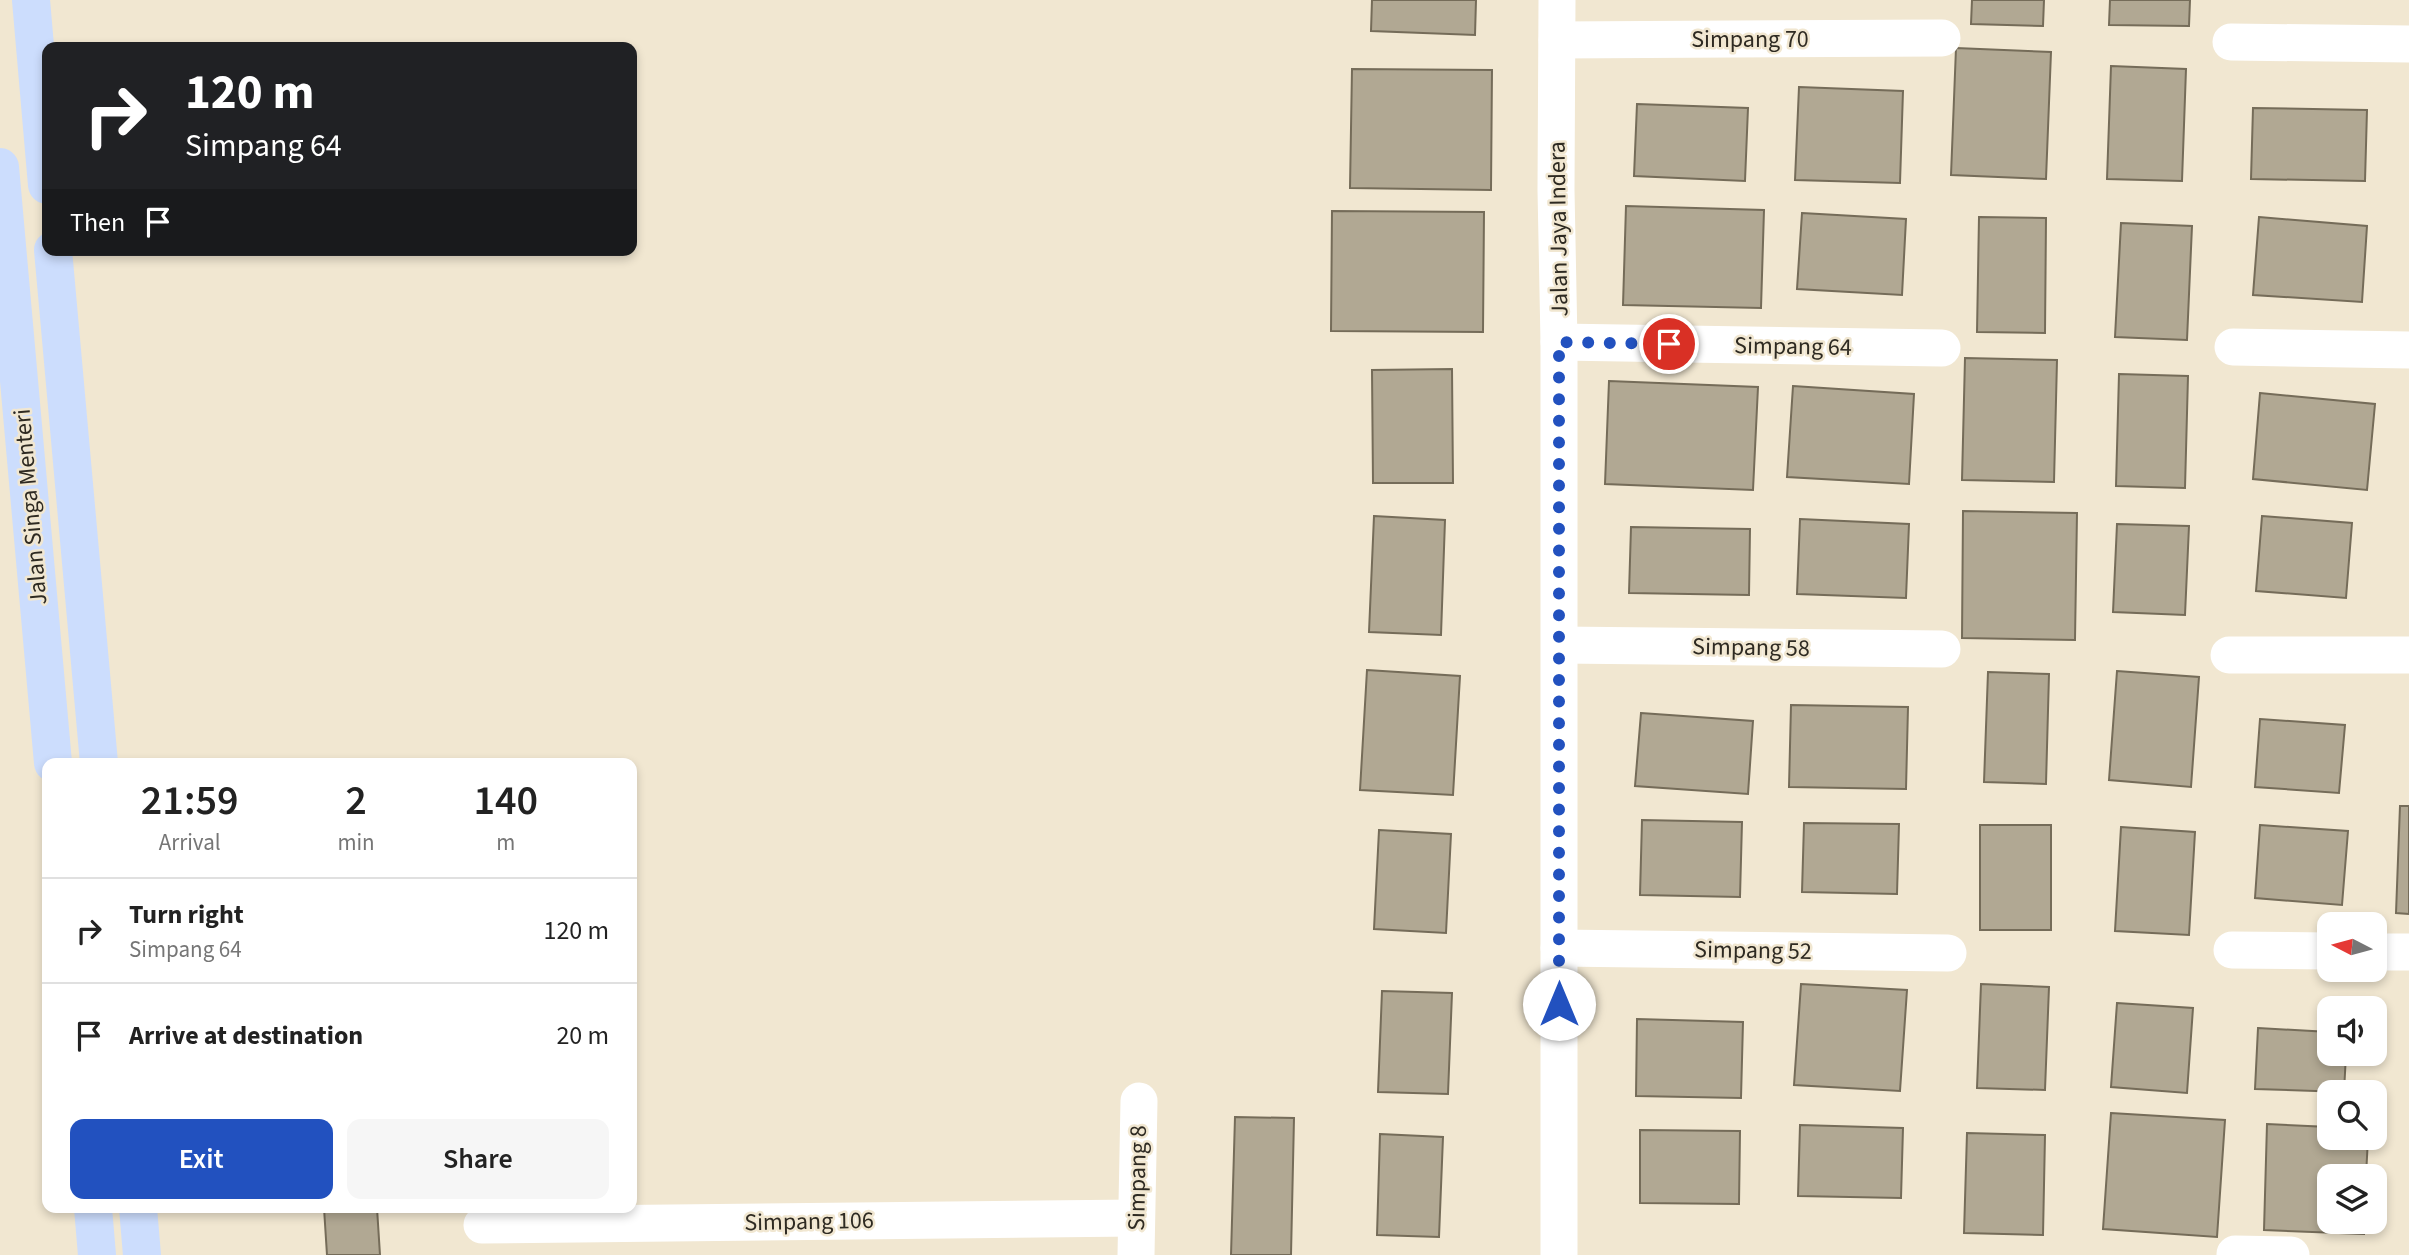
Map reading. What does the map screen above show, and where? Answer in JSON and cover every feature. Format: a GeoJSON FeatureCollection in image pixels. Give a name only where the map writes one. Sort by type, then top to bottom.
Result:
{"type":"FeatureCollection","features":[{"type":"Feature","properties":{"kind":"main road"},"geometry":{"type":"LineString","coordinates":[[31,0],[42,128]]}},
{"type":"Feature","properties":{"kind":"main road","name":"Jalan Singa Menteri"},"geometry":{"type":"LineString","coordinates":[[0,167],[53,758]]}},
{"type":"Feature","properties":{"kind":"main road","name":"Jalan Singa Menteri"},"geometry":{"type":"LineString","coordinates":[[54,256],[99,758]]}},
{"type":"Feature","properties":{"kind":"main road"},"geometry":{"type":"LineString","coordinates":[[93,1213],[97,1255]]}},
{"type":"Feature","properties":{"kind":"main road"},"geometry":{"type":"LineString","coordinates":[[138,1213],[142,1255]]}},
{"type":"Feature","properties":{"kind":"street","name":"Jalan Jaya Indera"},"geometry":{"type":"LineString","coordinates":[[1557,0],[1559,1255]]}},
{"type":"Feature","properties":{"kind":"street","name":"Simpang 70"},"geometry":{"type":"LineString","coordinates":[[1557,40],[1942,38]]}},
{"type":"Feature","properties":{"kind":"street"},"geometry":{"type":"LineString","coordinates":[[2231,42],[2409,44]]}},
{"type":"Feature","properties":{"kind":"street","name":"Simpang 64"},"geometry":{"type":"LineString","coordinates":[[1559,342],[1942,348]]}},
{"type":"Feature","properties":{"kind":"street"},"geometry":{"type":"LineString","coordinates":[[2233,347],[2409,350]]}},
{"type":"Feature","properties":{"kind":"street","name":"Simpang 58"},"geometry":{"type":"LineString","coordinates":[[1560,645],[1942,649]]}},
{"type":"Feature","properties":{"kind":"street"},"geometry":{"type":"LineString","coordinates":[[2229,655],[2409,655]]}},
{"type":"Feature","properties":{"kind":"street","name":"Simpang 52"},"geometry":{"type":"LineString","coordinates":[[1559,948],[1948,953]]}},
{"type":"Feature","properties":{"kind":"street"},"geometry":{"type":"LineString","coordinates":[[2232,950],[2317,951]]}},
{"type":"Feature","properties":{"kind":"street"},"geometry":{"type":"LineString","coordinates":[[2387,952],[2409,952]]}},
{"type":"Feature","properties":{"kind":"street","name":"Simpang 8"},"geometry":{"type":"LineString","coordinates":[[1136,1255],[1139,1101]]}},
{"type":"Feature","properties":{"kind":"street","name":"Simpang 106"},"geometry":{"type":"LineString","coordinates":[[482,1229],[1136,1218]]}},
{"type":"Feature","properties":{"kind":"street"},"geometry":{"type":"LineString","coordinates":[[2235,1254],[2291,1255]]}},
{"type":"Feature","properties":{"kind":"building"},"geometry":{"type":"Polygon","coordinates":[[[1372,0],[1476,0],[1475,35],[1371,31],[1372,0]]]}},
{"type":"Feature","properties":{"kind":"building"},"geometry":{"type":"Polygon","coordinates":[[[1972,0],[2044,0],[2043,26],[1971,24],[1972,0]]]}},
{"type":"Feature","properties":{"kind":"building"},"geometry":{"type":"Polygon","coordinates":[[[2110,0],[2190,0],[2189,26],[2109,25],[2110,0]]]}},
{"type":"Feature","properties":{"kind":"building"},"geometry":{"type":"Polygon","coordinates":[[[1956,48],[2051,52],[2046,179],[1951,175],[1956,48]]]}},
{"type":"Feature","properties":{"kind":"building"},"geometry":{"type":"Polygon","coordinates":[[[2111,66],[2186,69],[2182,181],[2107,179],[2111,66]]]}},
{"type":"Feature","properties":{"kind":"building"},"geometry":{"type":"Polygon","coordinates":[[[1352,69],[1492,70],[1491,190],[1350,188],[1352,69]]]}},
{"type":"Feature","properties":{"kind":"building"},"geometry":{"type":"Polygon","coordinates":[[[1799,87],[1903,91],[1900,183],[1795,180],[1799,87]]]}},
{"type":"Feature","properties":{"kind":"building"},"geometry":{"type":"Polygon","coordinates":[[[1637,104],[1748,108],[1745,181],[1634,176],[1637,104]]]}},
{"type":"Feature","properties":{"kind":"building"},"geometry":{"type":"Polygon","coordinates":[[[2253,108],[2367,110],[2365,181],[2251,179],[2253,108]]]}},
{"type":"Feature","properties":{"kind":"building"},"geometry":{"type":"Polygon","coordinates":[[[1626,206],[1764,210],[1761,308],[1623,305],[1626,206]]]}},
{"type":"Feature","properties":{"kind":"building"},"geometry":{"type":"Polygon","coordinates":[[[1332,211],[1484,212],[1483,332],[1331,331],[1332,211]]]}},
{"type":"Feature","properties":{"kind":"building"},"geometry":{"type":"Polygon","coordinates":[[[1802,213],[1906,219],[1902,295],[1797,289],[1802,213]]]}},
{"type":"Feature","properties":{"kind":"building"},"geometry":{"type":"Polygon","coordinates":[[[1979,217],[2046,218],[2045,333],[1977,332],[1979,217]]]}},
{"type":"Feature","properties":{"kind":"building"},"geometry":{"type":"Polygon","coordinates":[[[2259,217],[2367,226],[2362,302],[2253,295],[2259,217]]]}},
{"type":"Feature","properties":{"kind":"building"},"geometry":{"type":"Polygon","coordinates":[[[2121,223],[2192,226],[2187,340],[2115,337],[2121,223]]]}},
{"type":"Feature","properties":{"kind":"building"},"geometry":{"type":"Polygon","coordinates":[[[1965,358],[2057,360],[2054,482],[1962,480],[1965,358]]]}},
{"type":"Feature","properties":{"kind":"building"},"geometry":{"type":"Polygon","coordinates":[[[1452,369],[1453,483],[1373,483],[1372,370],[1452,369]]]}},
{"type":"Feature","properties":{"kind":"building"},"geometry":{"type":"Polygon","coordinates":[[[2119,374],[2188,376],[2185,488],[2116,486],[2119,374]]]}},
{"type":"Feature","properties":{"kind":"building"},"geometry":{"type":"Polygon","coordinates":[[[1609,381],[1758,387],[1753,490],[1605,484],[1609,381]]]}},
{"type":"Feature","properties":{"kind":"building"},"geometry":{"type":"Polygon","coordinates":[[[1793,386],[1914,394],[1909,484],[1787,477],[1793,386]]]}},
{"type":"Feature","properties":{"kind":"building"},"geometry":{"type":"Polygon","coordinates":[[[2260,393],[2375,404],[2367,490],[2253,479],[2260,393]]]}},
{"type":"Feature","properties":{"kind":"building"},"geometry":{"type":"Polygon","coordinates":[[[1963,511],[2077,513],[2075,640],[1962,638],[1963,511]]]}},
{"type":"Feature","properties":{"kind":"building"},"geometry":{"type":"Polygon","coordinates":[[[1374,516],[1445,520],[1441,635],[1369,632],[1374,516]]]}},
{"type":"Feature","properties":{"kind":"building"},"geometry":{"type":"Polygon","coordinates":[[[2262,516],[2352,523],[2346,598],[2256,591],[2262,516]]]}},
{"type":"Feature","properties":{"kind":"building"},"geometry":{"type":"Polygon","coordinates":[[[1800,519],[1909,524],[1906,598],[1797,594],[1800,519]]]}},
{"type":"Feature","properties":{"kind":"building"},"geometry":{"type":"Polygon","coordinates":[[[2117,524],[2189,526],[2185,615],[2113,612],[2117,524]]]}},
{"type":"Feature","properties":{"kind":"building"},"geometry":{"type":"Polygon","coordinates":[[[1631,527],[1750,529],[1749,595],[1629,593],[1631,527]]]}},
{"type":"Feature","properties":{"kind":"building"},"geometry":{"type":"Polygon","coordinates":[[[1367,670],[1460,676],[1453,795],[1360,790],[1367,670]]]}},
{"type":"Feature","properties":{"kind":"building"},"geometry":{"type":"Polygon","coordinates":[[[2117,671],[2199,677],[2191,787],[2109,780],[2117,671]]]}},
{"type":"Feature","properties":{"kind":"building"},"geometry":{"type":"Polygon","coordinates":[[[1988,672],[2049,674],[2046,784],[1984,782],[1988,672]]]}},
{"type":"Feature","properties":{"kind":"building"},"geometry":{"type":"Polygon","coordinates":[[[1791,705],[1908,707],[1906,789],[1789,787],[1791,705]]]}},
{"type":"Feature","properties":{"kind":"building"},"geometry":{"type":"Polygon","coordinates":[[[1641,713],[1753,721],[1748,794],[1635,786],[1641,713]]]}},
{"type":"Feature","properties":{"kind":"building"},"geometry":{"type":"Polygon","coordinates":[[[2260,719],[2345,725],[2339,793],[2255,787],[2260,719]]]}},
{"type":"Feature","properties":{"kind":"building"},"geometry":{"type":"Polygon","coordinates":[[[2400,806],[2409,806],[2409,914],[2396,913],[2400,806]]]}},
{"type":"Feature","properties":{"kind":"building"},"geometry":{"type":"Polygon","coordinates":[[[1642,820],[1742,822],[1740,897],[1640,895],[1642,820]]]}},
{"type":"Feature","properties":{"kind":"building"},"geometry":{"type":"Polygon","coordinates":[[[1804,823],[1899,824],[1897,894],[1802,892],[1804,823]]]}},
{"type":"Feature","properties":{"kind":"building"},"geometry":{"type":"Polygon","coordinates":[[[1980,825],[2051,825],[2051,930],[1980,930],[1980,825]]]}},
{"type":"Feature","properties":{"kind":"building"},"geometry":{"type":"Polygon","coordinates":[[[2260,825],[2348,831],[2342,905],[2255,898],[2260,825]]]}},
{"type":"Feature","properties":{"kind":"building"},"geometry":{"type":"Polygon","coordinates":[[[2121,827],[2195,832],[2189,935],[2115,931],[2121,827]]]}},
{"type":"Feature","properties":{"kind":"building"},"geometry":{"type":"Polygon","coordinates":[[[1379,830],[1451,834],[1446,933],[1374,929],[1379,830]]]}},
{"type":"Feature","properties":{"kind":"building"},"geometry":{"type":"Polygon","coordinates":[[[1801,984],[1907,990],[1900,1091],[1794,1085],[1801,984]]]}},
{"type":"Feature","properties":{"kind":"building"},"geometry":{"type":"Polygon","coordinates":[[[1981,984],[2049,987],[2045,1090],[1977,1088],[1981,984]]]}},
{"type":"Feature","properties":{"kind":"building"},"geometry":{"type":"Polygon","coordinates":[[[1382,991],[1452,993],[1448,1094],[1378,1092],[1382,991]]]}},
{"type":"Feature","properties":{"kind":"building"},"geometry":{"type":"Polygon","coordinates":[[[2117,1003],[2193,1008],[2187,1093],[2111,1087],[2117,1003]]]}},
{"type":"Feature","properties":{"kind":"building"},"geometry":{"type":"Polygon","coordinates":[[[1637,1019],[1743,1022],[1741,1098],[1636,1096],[1637,1019]]]}},
{"type":"Feature","properties":{"kind":"building"},"geometry":{"type":"Polygon","coordinates":[[[2258,1028],[2317,1031],[2317,1066],[2345,1066],[2345,1080],[2317,1080],[2317,1091],[2255,1089],[2258,1028]]]}},
{"type":"Feature","properties":{"kind":"building"},"geometry":{"type":"Polygon","coordinates":[[[2111,1113],[2225,1120],[2217,1237],[2103,1229],[2111,1113]]]}},
{"type":"Feature","properties":{"kind":"building"},"geometry":{"type":"Polygon","coordinates":[[[1235,1117],[1294,1118],[1291,1255],[1231,1255],[1235,1117]]]}},
{"type":"Feature","properties":{"kind":"building"},"geometry":{"type":"Polygon","coordinates":[[[2267,1124],[2317,1126],[2317,1150],[2367,1150],[2367,1164],[2317,1164],[2317,1232],[2264,1230],[2267,1124]]]}},
{"type":"Feature","properties":{"kind":"building"},"geometry":{"type":"Polygon","coordinates":[[[1800,1125],[1903,1128],[1901,1198],[1798,1196],[1800,1125]]]}},
{"type":"Feature","properties":{"kind":"building"},"geometry":{"type":"Polygon","coordinates":[[[1640,1130],[1740,1131],[1739,1204],[1640,1203],[1640,1130]]]}},
{"type":"Feature","properties":{"kind":"building"},"geometry":{"type":"Polygon","coordinates":[[[1967,1133],[2045,1135],[2043,1235],[1964,1233],[1967,1133]]]}},
{"type":"Feature","properties":{"kind":"building"},"geometry":{"type":"Polygon","coordinates":[[[1380,1134],[1443,1137],[1439,1237],[1377,1235],[1380,1134]]]}},
{"type":"Feature","properties":{"kind":"building"},"geometry":{"type":"Polygon","coordinates":[[[324,1213],[377,1213],[380,1255],[327,1255],[324,1213]]]}},
{"type":"Feature","properties":{"kind":"route"},"geometry":{"type":"LineString","coordinates":[[1559,1004],[1559,342],[1669,344]]}}]}
